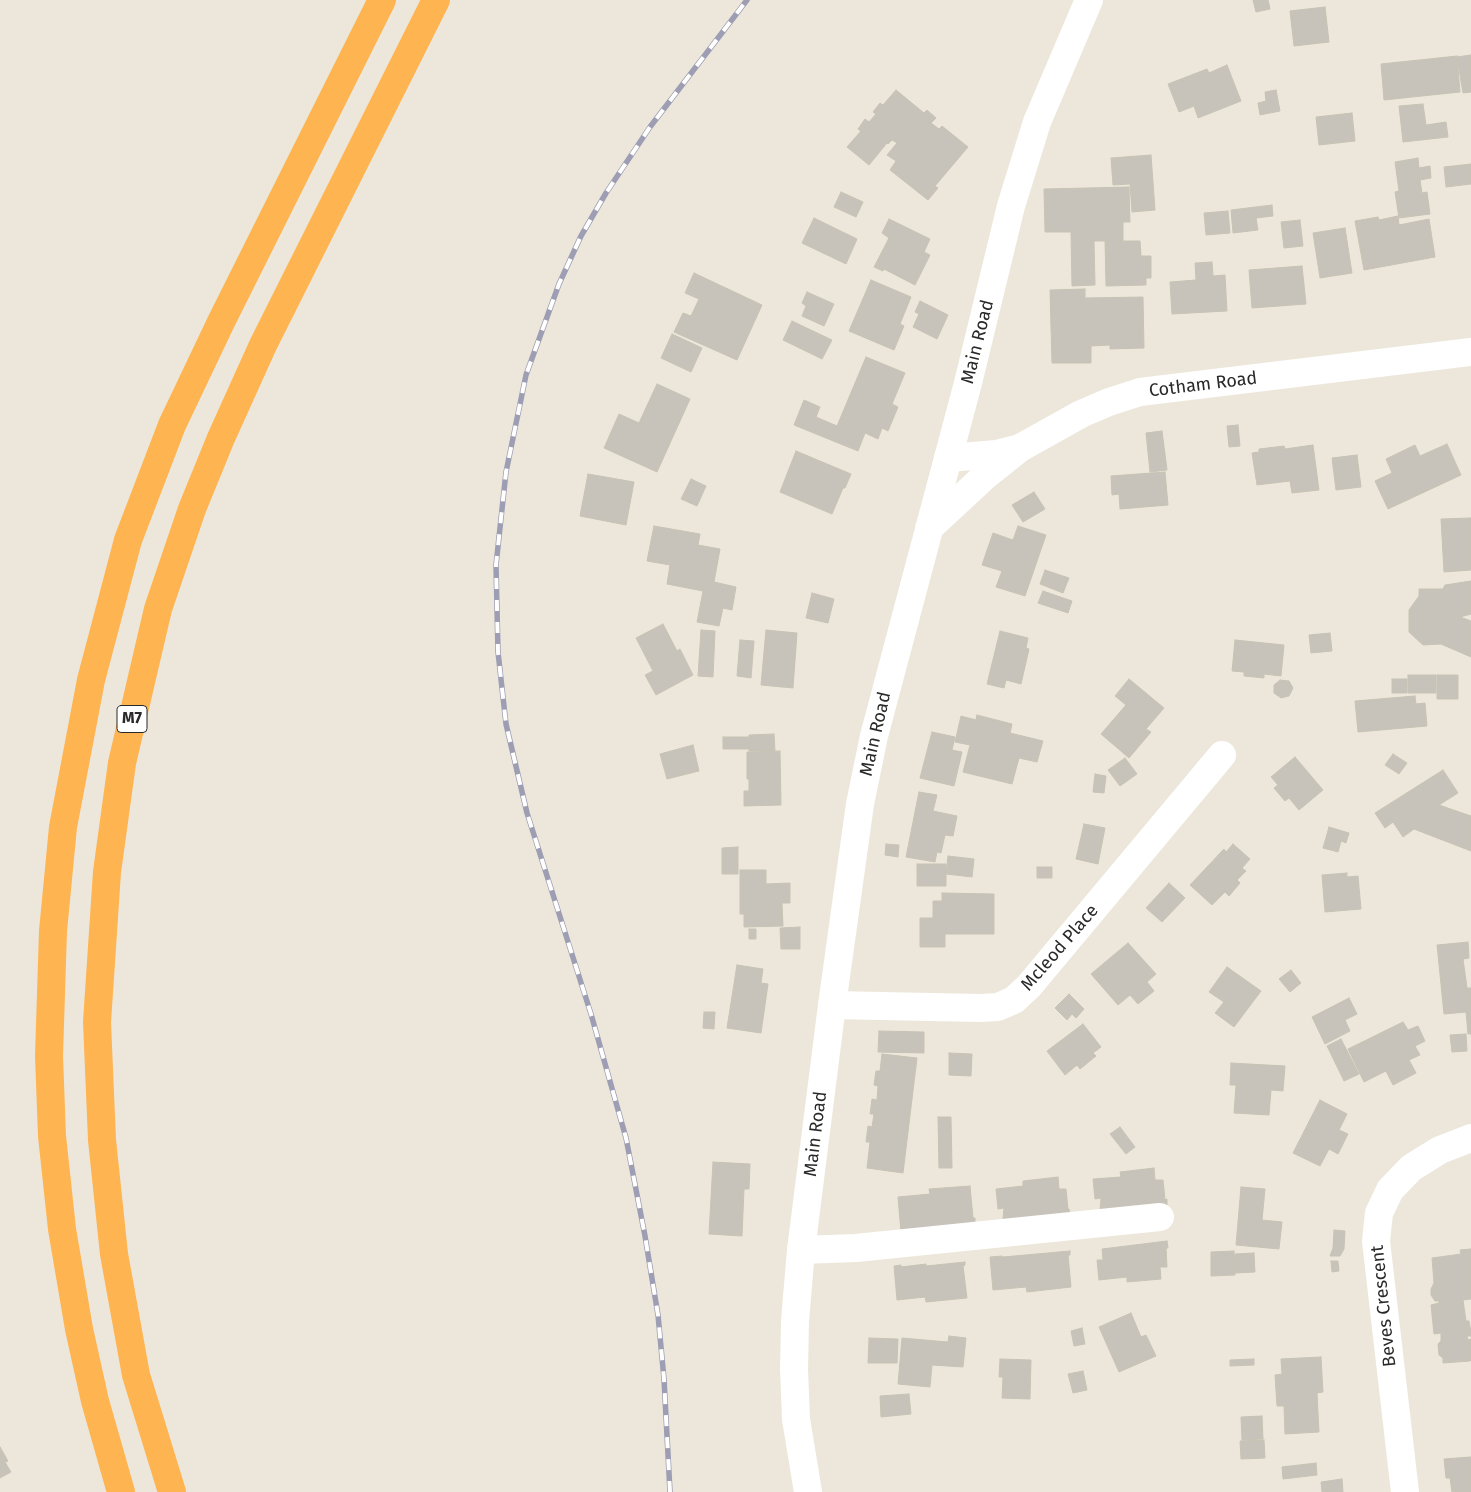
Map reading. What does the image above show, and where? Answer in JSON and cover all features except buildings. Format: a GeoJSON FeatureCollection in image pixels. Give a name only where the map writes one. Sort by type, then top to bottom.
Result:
{"type":"FeatureCollection","features":[{"type":"Feature","properties":{"kind":"highway"},"geometry":{"type":"LineString","coordinates":[[121,1492],[95,1401],[79,1329],[62,1229],[52,1136],[49,1056],[53,931],[63,827],[91,680],[128,540],[172,425],[221,322],[382,0]]}},
{"type":"Feature","properties":{"kind":"highway","name":"M7"},"geometry":{"type":"LineString","coordinates":[[172,1492],[136,1375],[114,1254],[102,1140],[97,1022],[107,872],[122,763],[158,609],[192,509],[221,438],[263,345],[436,0]]}},
{"type":"Feature","properties":{"kind":"highway"},"geometry":{"type":"LineString","coordinates":[[136,1375],[187,1492]]}},
{"type":"Feature","properties":{"kind":"street","name":"Main Road"},"geometry":{"type":"LineString","coordinates":[[808,1492],[796,1419],[795,1321],[801,1250],[860,804],[874,736],[968,383],[1011,206],[1037,122],[1090,0]]}},
{"type":"Feature","properties":{"kind":"street","name":"Cotham Road"},"geometry":{"type":"LineString","coordinates":[[948,458],[996,454],[1020,448],[1081,414],[1140,392],[1471,352]]}},
{"type":"Feature","properties":{"kind":"street"},"geometry":{"type":"LineString","coordinates":[[929,528],[985,476],[1020,448]]}},
{"type":"Feature","properties":{"kind":"street","name":"Mcleod Place"},"geometry":{"type":"LineString","coordinates":[[832,1006],[981,1008],[998,1007],[1014,1000],[1029,986],[1222,755]]}},
{"type":"Feature","properties":{"kind":"street","name":"Beves Crescent"},"geometry":{"type":"LineString","coordinates":[[1405,1492],[1376,1241],[1379,1213],[1390,1190],[1411,1168],[1440,1150],[1471,1138]]}},
{"type":"Feature","properties":{"kind":"street"},"geometry":{"type":"LineString","coordinates":[[801,1250],[856,1248],[1160,1217]]}},
{"type":"Feature","properties":{"kind":"railway"},"geometry":{"type":"LineString","coordinates":[[670,1492],[664,1379],[658,1315],[645,1236],[626,1138],[591,1014],[527,813],[506,724],[498,652],[496,565],[506,472],[526,375],[559,284],[581,236],[606,193],[650,127],[747,0]]}}]}
